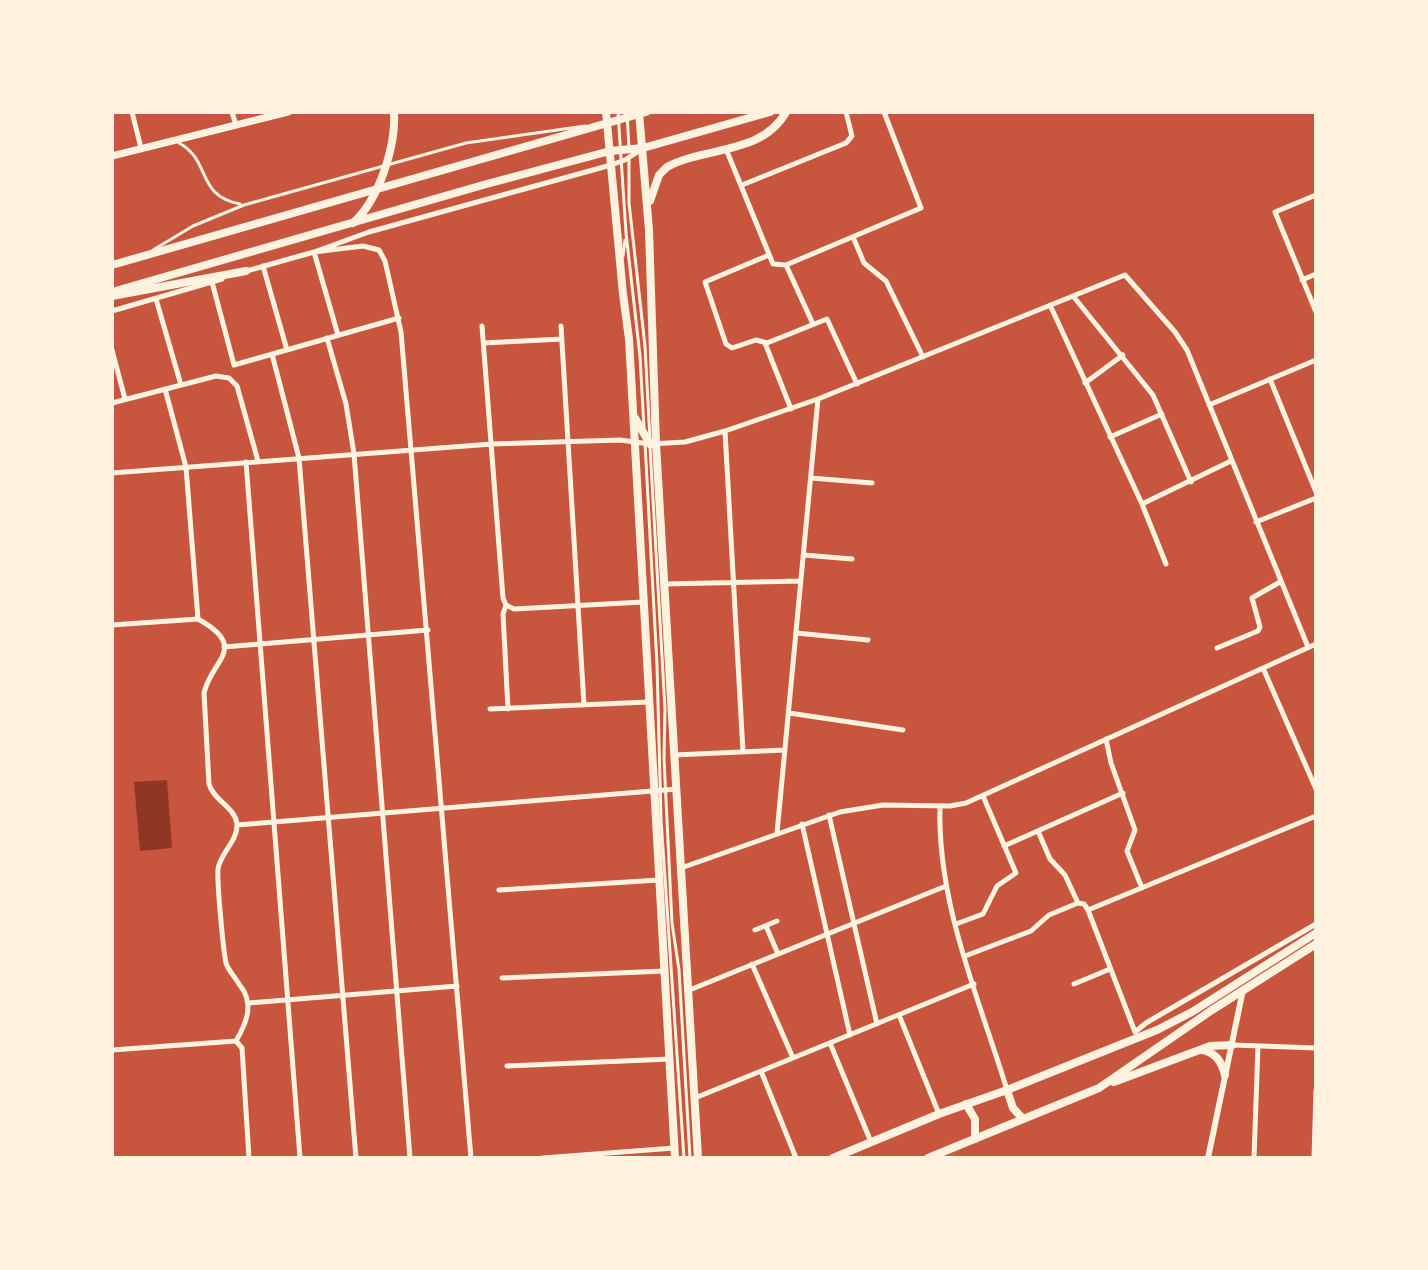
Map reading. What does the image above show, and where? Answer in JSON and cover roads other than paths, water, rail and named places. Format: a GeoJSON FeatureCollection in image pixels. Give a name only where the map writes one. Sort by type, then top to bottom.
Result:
{"type":"FeatureCollection","features":[{"type":"Feature","properties":{"kind":"main road"},"geometry":{"type":"LineString","coordinates":[[112,156],[288,112]]}},
{"type":"Feature","properties":{"kind":"main road"},"geometry":{"type":"LineString","coordinates":[[349,225],[365,209],[386,165],[394,137],[394,112]]}},
{"type":"Feature","properties":{"kind":"main road"},"geometry":{"type":"LineString","coordinates":[[112,294],[483,185],[610,151],[626,152],[643,148],[770,112]]}},
{"type":"Feature","properties":{"kind":"main road"},"geometry":{"type":"LineString","coordinates":[[648,210],[655,184],[663,170],[680,161],[763,137],[786,112]]}},
{"type":"Feature","properties":{"kind":"main road"},"geometry":{"type":"LineString","coordinates":[[112,265],[603,119],[641,113],[654,383],[649,441],[664,584],[698,1158]]}},
{"type":"Feature","properties":{"kind":"main road"},"geometry":{"type":"LineString","coordinates":[[603,119],[610,151],[629,339],[648,702],[659,791],[660,880],[675,1153]]}},
{"type":"Feature","properties":{"kind":"main road"},"geometry":{"type":"LineString","coordinates":[[112,294],[246,271]]}},
{"type":"Feature","properties":{"kind":"main road"},"geometry":{"type":"LineString","coordinates":[[633,414],[649,441]]}},
{"type":"Feature","properties":{"kind":"main road"},"geometry":{"type":"LineString","coordinates":[[833,1158],[939,1114],[1129,1043],[1192,1012],[1316,933]]}},
{"type":"Feature","properties":{"kind":"main road"},"geometry":{"type":"LineString","coordinates":[[1099,1088],[1316,944]]}},
{"type":"Feature","properties":{"kind":"main road"},"geometry":{"type":"LineString","coordinates":[[1129,1043],[1135,1032]]}},
{"type":"Feature","properties":{"kind":"main road"},"geometry":{"type":"LineString","coordinates":[[928,1158],[1210,1046],[1232,1045]]}},
{"type":"Feature","properties":{"kind":"main road"},"geometry":{"type":"LineString","coordinates":[[1197,1051],[1204,1050],[1215,1055],[1225,1075]]}},
{"type":"Feature","properties":{"kind":"main road"},"geometry":{"type":"LineString","coordinates":[[1007,1090],[1015,1111],[1023,1119]]}},
{"type":"Feature","properties":{"kind":"main road"},"geometry":{"type":"LineString","coordinates":[[966,1104],[975,1119],[975,1139]]}},
{"type":"Feature","properties":{"kind":"street"},"geometry":{"type":"LineString","coordinates":[[132,112],[141,148]]}},
{"type":"Feature","properties":{"kind":"street"},"geometry":{"type":"LineString","coordinates":[[232,112],[236,125]]}},
{"type":"Feature","properties":{"kind":"street"},"geometry":{"type":"LineString","coordinates":[[742,185],[846,143],[852,136],[846,112]]}},
{"type":"Feature","properties":{"kind":"street"},"geometry":{"type":"LineString","coordinates":[[726,149],[769,255],[776,266],[786,265],[921,208],[884,112]]}},
{"type":"Feature","properties":{"kind":"street"},"geometry":{"type":"LineString","coordinates":[[112,311],[314,252],[359,235],[621,162],[626,152]]}},
{"type":"Feature","properties":{"kind":"street"},"geometry":{"type":"LineString","coordinates":[[1316,195],[1275,212],[1316,312]]}},
{"type":"Feature","properties":{"kind":"street"},"geometry":{"type":"LineString","coordinates":[[853,237],[864,263],[886,281],[923,357]]}},
{"type":"Feature","properties":{"kind":"street"},"geometry":{"type":"LineString","coordinates":[[314,252],[375,247],[385,261],[399,318],[413,449],[471,1158]]}},
{"type":"Feature","properties":{"kind":"street"},"geometry":{"type":"LineString","coordinates":[[314,252],[338,335]]}},
{"type":"Feature","properties":{"kind":"street"},"geometry":{"type":"LineString","coordinates":[[769,255],[707,279],[705,286],[726,344],[732,348],[756,340],[765,343],[813,324],[830,321],[857,384]]}},
{"type":"Feature","properties":{"kind":"street"},"geometry":{"type":"LineString","coordinates":[[786,265],[813,324]]}},
{"type":"Feature","properties":{"kind":"street"},"geometry":{"type":"LineString","coordinates":[[263,266],[287,350]]}},
{"type":"Feature","properties":{"kind":"street"},"geometry":{"type":"LineString","coordinates":[[1302,280],[1316,274]]}},
{"type":"Feature","properties":{"kind":"street"},"geometry":{"type":"LineString","coordinates":[[112,473],[492,444],[685,442],[818,399],[1125,275],[1180,338],[1308,647]]}},
{"type":"Feature","properties":{"kind":"street"},"geometry":{"type":"LineString","coordinates":[[212,282],[234,365],[229,378]]}},
{"type":"Feature","properties":{"kind":"street"},"geometry":{"type":"LineString","coordinates":[[1073,296],[1153,395],[1191,482]]}},
{"type":"Feature","properties":{"kind":"street"},"geometry":{"type":"LineString","coordinates":[[156,299],[181,385]]}},
{"type":"Feature","properties":{"kind":"street"},"geometry":{"type":"LineString","coordinates":[[1050,305],[1142,504],[1166,564]]}},
{"type":"Feature","properties":{"kind":"street"},"geometry":{"type":"LineString","coordinates":[[234,365],[399,318]]}},
{"type":"Feature","properties":{"kind":"street"},"geometry":{"type":"LineString","coordinates":[[482,326],[506,605],[514,609],[643,602]]}},
{"type":"Feature","properties":{"kind":"street"},"geometry":{"type":"LineString","coordinates":[[561,326],[584,705]]}},
{"type":"Feature","properties":{"kind":"street"},"geometry":{"type":"LineString","coordinates":[[327,338],[346,404],[354,454],[410,1158]]}},
{"type":"Feature","properties":{"kind":"street"},"geometry":{"type":"LineString","coordinates":[[484,343],[562,339]]}},
{"type":"Feature","properties":{"kind":"street"},"geometry":{"type":"LineString","coordinates":[[765,343],[791,409]]}},
{"type":"Feature","properties":{"kind":"street"},"geometry":{"type":"LineString","coordinates":[[112,350],[125,399]]}},
{"type":"Feature","properties":{"kind":"street"},"geometry":{"type":"LineString","coordinates":[[272,354],[299,458],[356,1158]]}},
{"type":"Feature","properties":{"kind":"street"},"geometry":{"type":"LineString","coordinates":[[1085,383],[1123,355]]}},
{"type":"Feature","properties":{"kind":"street"},"geometry":{"type":"LineString","coordinates":[[1209,405],[1316,360]]}},
{"type":"Feature","properties":{"kind":"street"},"geometry":{"type":"LineString","coordinates":[[112,403],[216,376],[229,378],[237,386],[258,461]]}},
{"type":"Feature","properties":{"kind":"street"},"geometry":{"type":"LineString","coordinates":[[1256,522],[1316,495],[1270,379]]}},
{"type":"Feature","properties":{"kind":"street"},"geometry":{"type":"LineString","coordinates":[[165,389],[186,467],[198,619]]}},
{"type":"Feature","properties":{"kind":"street"},"geometry":{"type":"LineString","coordinates":[[777,833],[818,399]]}},
{"type":"Feature","properties":{"kind":"street"},"geometry":{"type":"LineString","coordinates":[[1110,437],[1162,414]]}},
{"type":"Feature","properties":{"kind":"street"},"geometry":{"type":"LineString","coordinates":[[725,431],[743,752]]}},
{"type":"Feature","properties":{"kind":"street"},"geometry":{"type":"LineString","coordinates":[[1142,504],[1231,461]]}},
{"type":"Feature","properties":{"kind":"street"},"geometry":{"type":"LineString","coordinates":[[246,462],[300,1158]]}},
{"type":"Feature","properties":{"kind":"street"},"geometry":{"type":"LineString","coordinates":[[811,478],[872,483]]}},
{"type":"Feature","properties":{"kind":"street"},"geometry":{"type":"LineString","coordinates":[[804,555],[852,559]]}},
{"type":"Feature","properties":{"kind":"street"},"geometry":{"type":"LineString","coordinates":[[664,584],[801,581]]}},
{"type":"Feature","properties":{"kind":"street"},"geometry":{"type":"LineString","coordinates":[[1217,648],[1258,631],[1260,627],[1252,598],[1280,582]]}},
{"type":"Feature","properties":{"kind":"street"},"geometry":{"type":"LineString","coordinates":[[506,605],[503,614],[508,709]]}},
{"type":"Feature","properties":{"kind":"street"},"geometry":{"type":"LineString","coordinates":[[112,625],[198,619],[215,630],[224,647],[221,663],[209,678],[204,693],[209,784],[211,792],[235,816],[237,825],[236,834],[218,868],[226,966],[244,989],[249,1003],[248,1018],[236,1041]]}},
{"type":"Feature","properties":{"kind":"street"},"geometry":{"type":"LineString","coordinates":[[224,647],[428,630]]}},
{"type":"Feature","properties":{"kind":"street"},"geometry":{"type":"LineString","coordinates":[[796,633],[868,640]]}},
{"type":"Feature","properties":{"kind":"street"},"geometry":{"type":"LineString","coordinates":[[681,868],[829,815],[883,805],[958,805],[1316,644]]}},
{"type":"Feature","properties":{"kind":"street"},"geometry":{"type":"LineString","coordinates":[[1263,668],[1316,789]]}},
{"type":"Feature","properties":{"kind":"street"},"geometry":{"type":"LineString","coordinates":[[490,709],[648,702]]}},
{"type":"Feature","properties":{"kind":"street"},"geometry":{"type":"LineString","coordinates":[[789,713],[903,730]]}},
{"type":"Feature","properties":{"kind":"street"},"geometry":{"type":"LineString","coordinates":[[1106,739],[1111,763],[1136,834],[1127,851],[1142,888]]}},
{"type":"Feature","properties":{"kind":"street"},"geometry":{"type":"LineString","coordinates":[[674,755],[785,750]]}},
{"type":"Feature","properties":{"kind":"street"},"geometry":{"type":"LineString","coordinates":[[237,825],[677,789]]}},
{"type":"Feature","properties":{"kind":"street"},"geometry":{"type":"LineString","coordinates":[[1004,846],[1123,793]]}},
{"type":"Feature","properties":{"kind":"street"},"geometry":{"type":"LineString","coordinates":[[956,924],[983,914],[997,886],[1016,873],[983,796]]}},
{"type":"Feature","properties":{"kind":"street"},"geometry":{"type":"LineString","coordinates":[[940,806],[940,845],[946,886],[1007,1090]]}},
{"type":"Feature","properties":{"kind":"street"},"geometry":{"type":"LineString","coordinates":[[829,815],[877,1024]]}},
{"type":"Feature","properties":{"kind":"street"},"geometry":{"type":"LineString","coordinates":[[1088,910],[1316,816]]}},
{"type":"Feature","properties":{"kind":"street"},"geometry":{"type":"LineString","coordinates":[[802,824],[850,1035]]}},
{"type":"Feature","properties":{"kind":"street"},"geometry":{"type":"LineString","coordinates":[[1038,831],[1050,859],[1065,875],[1078,903]]}},
{"type":"Feature","properties":{"kind":"street"},"geometry":{"type":"LineString","coordinates":[[499,890],[660,880]]}},
{"type":"Feature","properties":{"kind":"street"},"geometry":{"type":"LineString","coordinates":[[687,991],[946,886]]}},
{"type":"Feature","properties":{"kind":"street"},"geometry":{"type":"LineString","coordinates":[[965,956],[1031,931],[1047,916],[1078,903],[1084,904],[1135,1032],[1316,924]]}},
{"type":"Feature","properties":{"kind":"street"},"geometry":{"type":"LineString","coordinates":[[755,930],[777,921]]}},
{"type":"Feature","properties":{"kind":"street"},"geometry":{"type":"LineString","coordinates":[[766,926],[778,954]]}},
{"type":"Feature","properties":{"kind":"street"},"geometry":{"type":"LineString","coordinates":[[752,964],[793,1058]]}},
{"type":"Feature","properties":{"kind":"street"},"geometry":{"type":"LineString","coordinates":[[1074,984],[1111,969]]}},
{"type":"Feature","properties":{"kind":"street"},"geometry":{"type":"LineString","coordinates":[[502,978],[665,971]]}},
{"type":"Feature","properties":{"kind":"street"},"geometry":{"type":"LineString","coordinates":[[694,1098],[974,984]]}},
{"type":"Feature","properties":{"kind":"street"},"geometry":{"type":"LineString","coordinates":[[249,1003],[457,986]]}},
{"type":"Feature","properties":{"kind":"street"},"geometry":{"type":"LineString","coordinates":[[1208,1158],[1243,990]]}},
{"type":"Feature","properties":{"kind":"street"},"geometry":{"type":"LineString","coordinates":[[899,1015],[939,1114]]}},
{"type":"Feature","properties":{"kind":"street"},"geometry":{"type":"LineString","coordinates":[[112,1050],[236,1041]]}},
{"type":"Feature","properties":{"kind":"street"},"geometry":{"type":"LineString","coordinates":[[236,1041],[242,1048],[249,1158]]}},
{"type":"Feature","properties":{"kind":"street"},"geometry":{"type":"LineString","coordinates":[[830,1043],[871,1142]]}},
{"type":"Feature","properties":{"kind":"street"},"geometry":{"type":"LineString","coordinates":[[1232,1045],[1316,1048]]}},
{"type":"Feature","properties":{"kind":"street"},"geometry":{"type":"LineString","coordinates":[[1254,1158],[1258,1046]]}},
{"type":"Feature","properties":{"kind":"street"},"geometry":{"type":"LineString","coordinates":[[507,1066],[670,1059]]}},
{"type":"Feature","properties":{"kind":"street"},"geometry":{"type":"LineString","coordinates":[[761,1071],[796,1158]]}},
{"type":"Feature","properties":{"kind":"street"},"geometry":{"type":"LineString","coordinates":[[1314,1158],[1316,1090]]}},
{"type":"Feature","properties":{"kind":"street"},"geometry":{"type":"LineString","coordinates":[[543,1158],[675,1153]]}},
{"type":"Feature","properties":{"kind":"lane"},"geometry":{"type":"LineString","coordinates":[[623,115],[644,336],[649,441]]}},
{"type":"Feature","properties":{"kind":"lane"},"geometry":{"type":"LineString","coordinates":[[623,115],[626,152],[621,162],[626,233],[649,441],[665,709],[659,791],[673,1016],[687,1158]]}},
{"type":"Feature","properties":{"kind":"lane"},"geometry":{"type":"LineString","coordinates":[[145,256],[193,226],[244,205],[480,140],[603,119]]}},
{"type":"Feature","properties":{"kind":"lane"},"geometry":{"type":"LineString","coordinates":[[173,140],[194,153],[215,194],[244,205]]}},
{"type":"Feature","properties":{"kind":"lane"},"geometry":{"type":"LineString","coordinates":[[620,271],[626,233]]}},
{"type":"Feature","properties":{"kind":"lane"},"geometry":{"type":"LineString","coordinates":[[649,420],[654,383]]}},
{"type":"Feature","properties":{"kind":"lane"},"geometry":{"type":"LineString","coordinates":[[659,791],[687,1158]]}},
{"type":"Feature","properties":{"kind":"lane"},"geometry":{"type":"LineString","coordinates":[[668,1032],[673,1016]]}}]}
